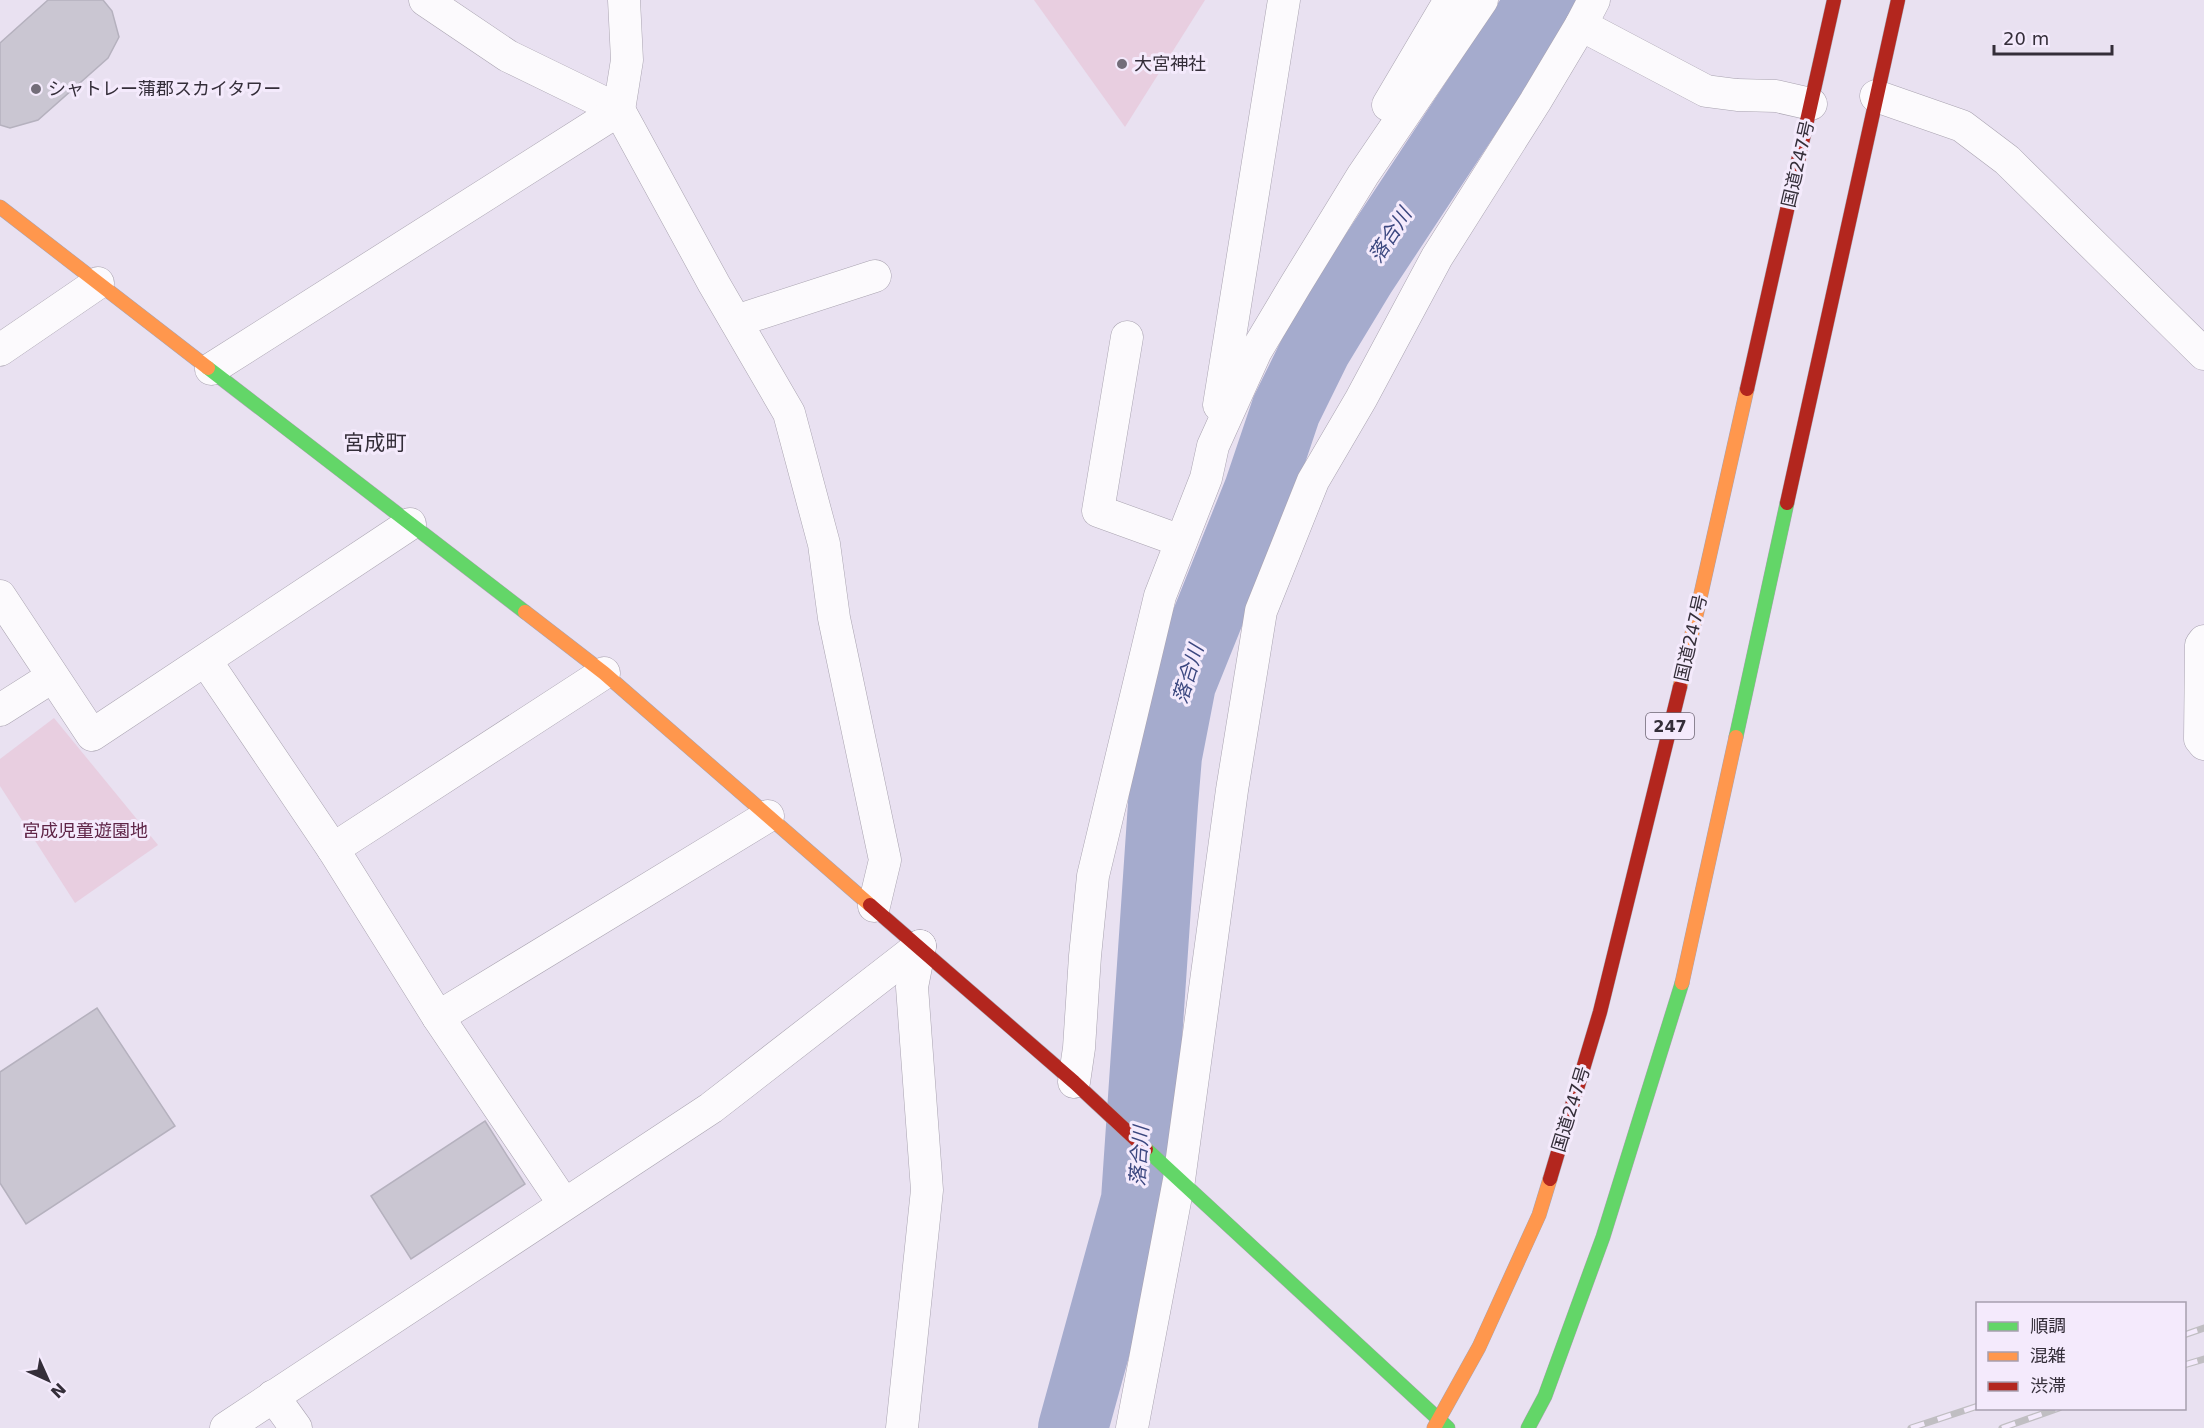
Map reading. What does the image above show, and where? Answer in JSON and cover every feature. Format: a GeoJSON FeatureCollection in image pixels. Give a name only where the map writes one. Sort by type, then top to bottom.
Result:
{"type":"FeatureCollection","features":[{"type":"Feature","properties":{"kind":"main road","name":"国道247号"},"geometry":{"type":"LineString","coordinates":[[1440,1425],[1479,1347],[1539,1215],[1600,1012],[1688,650],[1834,0]]}},
{"type":"Feature","properties":{"kind":"main road"},"geometry":{"type":"LineString","coordinates":[[1528,1428],[1545,1396],[1603,1237],[1683,979],[1898,0]]}},
{"type":"Feature","properties":{"kind":"main road"},"geometry":{"type":"LineString","coordinates":[[0,207],[604,672],[1074,1082],[1440,1425]]}},
{"type":"Feature","properties":{"kind":"street"},"geometry":{"type":"LineString","coordinates":[[424,0],[508,56],[619,110],[789,414],[824,544],[834,618],[885,860],[874,906]]}},
{"type":"Feature","properties":{"kind":"street"},"geometry":{"type":"LineString","coordinates":[[211,369],[619,110],[627,60],[624,0]]}},
{"type":"Feature","properties":{"kind":"street"},"geometry":{"type":"LineString","coordinates":[[1074,1082],[1093,876],[1160,596],[1206,478],[1213,446],[1284,0]]}},
{"type":"Feature","properties":{"kind":"street"},"geometry":{"type":"LineString","coordinates":[[1345,206],[1348,172],[1450,0]]}},
{"type":"Feature","properties":{"kind":"street"},"geometry":{"type":"LineString","coordinates":[[1213,446],[1256,351],[1345,206],[1482,0]]}},
{"type":"Feature","properties":{"kind":"street"},"geometry":{"type":"LineString","coordinates":[[1132,1428],[1170,1171],[1262,611],[1313,481],[1361,399],[1437,257],[1588,12],[1706,92],[1776,96],[1811,104]]}},
{"type":"Feature","properties":{"kind":"street"},"geometry":{"type":"LineString","coordinates":[[1876,96],[1962,126],[2007,160],[2204,354]]}},
{"type":"Feature","properties":{"kind":"street"},"geometry":{"type":"LineString","coordinates":[[736,321],[876,276]]}},
{"type":"Feature","properties":{"kind":"street"},"geometry":{"type":"LineString","coordinates":[[0,350],[98,283]]}},
{"type":"Feature","properties":{"kind":"street"},"geometry":{"type":"LineString","coordinates":[[1127,337],[1098,511],[1181,541]]}},
{"type":"Feature","properties":{"kind":"street"},"geometry":{"type":"LineString","coordinates":[[0,596],[92,735],[410,524]]}},
{"type":"Feature","properties":{"kind":"street"},"geometry":{"type":"LineString","coordinates":[[2204,641],[2200,645],[2200,739],[2204,744]]}},
{"type":"Feature","properties":{"kind":"street"},"geometry":{"type":"LineString","coordinates":[[206,661],[333,849],[438,1017],[564,1204]]}},
{"type":"Feature","properties":{"kind":"street"},"geometry":{"type":"LineString","coordinates":[[333,849],[604,672]]}},
{"type":"Feature","properties":{"kind":"street"},"geometry":{"type":"LineString","coordinates":[[0,710],[52,677]]}},
{"type":"Feature","properties":{"kind":"street"},"geometry":{"type":"LineString","coordinates":[[438,1017],[768,816]]}},
{"type":"Feature","properties":{"kind":"street"},"geometry":{"type":"LineString","coordinates":[[226,1428],[711,1108],[920,946]]}},
{"type":"Feature","properties":{"kind":"street"},"geometry":{"type":"LineString","coordinates":[[902,1428],[927,1190],[912,987],[920,946]]}},
{"type":"Feature","properties":{"kind":"street"},"geometry":{"type":"LineString","coordinates":[[273,1395],[296,1428]]}},
{"type":"Feature","properties":{"kind":"green space","name":"大宮神社"},"geometry":{"type":"Polygon","coordinates":[[[1034,0],[1205,0],[1125,127],[1034,0]]]}},
{"type":"Feature","properties":{"kind":"green space","name":"宮成児童遊園地"},"geometry":{"type":"Polygon","coordinates":[[[54,718],[158,845],[75,903],[0,786],[0,759],[54,718]]]}},
{"type":"Feature","properties":{"kind":"building","name":"シャトレー蒲郡スカイタワー"},"geometry":{"type":"Polygon","coordinates":[[[48,0],[103,0],[112,11],[119,37],[108,58],[38,120],[10,128],[0,125],[0,43],[48,0]]]}},
{"type":"Feature","properties":{"kind":"building"},"geometry":{"type":"Polygon","coordinates":[[[97,1008],[175,1126],[26,1224],[0,1183],[0,1072],[97,1008]]]}},
{"type":"Feature","properties":{"kind":"building"},"geometry":{"type":"Polygon","coordinates":[[[485,1121],[525,1184],[411,1259],[371,1196],[485,1121]]]}},
{"type":"Feature","properties":{"kind":"waterway","name":"落合川"},"geometry":{"type":"LineString","coordinates":[[1073,1428],[1136,1200],[1167,756],[1181,684],[1259,490],[1286,410],[1316,349],[1362,273],[1542,0]]}},
{"type":"Feature","properties":{"kind":"railway"},"geometry":{"type":"LineString","coordinates":[[2186,1334],[2204,1328]]}},
{"type":"Feature","properties":{"kind":"railway"},"geometry":{"type":"LineString","coordinates":[[2186,1364],[2204,1359]]}},
{"type":"Feature","properties":{"kind":"railway"},"geometry":{"type":"LineString","coordinates":[[1911,1428],[1976,1407]]}},
{"type":"Feature","properties":{"kind":"railway"},"geometry":{"type":"LineString","coordinates":[[2002,1428],[2053,1410]]}},
{"type":"Feature","properties":{"kind":"traffic: fast"},"geometry":{"type":"LineString","coordinates":[[208,368],[525,612]]}},
{"type":"Feature","properties":{"kind":"traffic: fast"},"geometry":{"type":"LineString","coordinates":[[1736,737],[1787,503]]}},
{"type":"Feature","properties":{"kind":"traffic: fast"},"geometry":{"type":"LineString","coordinates":[[1528,1428],[1545,1396],[1603,1237],[1682,983]]}},
{"type":"Feature","properties":{"kind":"traffic: fast"},"geometry":{"type":"LineString","coordinates":[[1146,1149],[1448,1428]]}},
{"type":"Feature","properties":{"kind":"traffic: slow"},"geometry":{"type":"LineString","coordinates":[[0,207],[208,368]]}},
{"type":"Feature","properties":{"kind":"traffic: slow"},"geometry":{"type":"LineString","coordinates":[[1680,687],[1747,389]]}},
{"type":"Feature","properties":{"kind":"traffic: slow"},"geometry":{"type":"LineString","coordinates":[[525,612],[604,673],[870,905]]}},
{"type":"Feature","properties":{"kind":"traffic: slow"},"geometry":{"type":"LineString","coordinates":[[1682,983],[1736,737]]}},
{"type":"Feature","properties":{"kind":"traffic: slow"},"geometry":{"type":"LineString","coordinates":[[1434,1428],[1479,1347],[1539,1215],[1550,1179]]}},
{"type":"Feature","properties":{"kind":"traffic: jam"},"geometry":{"type":"LineString","coordinates":[[1747,389],[1834,0]]}},
{"type":"Feature","properties":{"kind":"traffic: jam"},"geometry":{"type":"LineString","coordinates":[[1787,503],[1898,0]]}},
{"type":"Feature","properties":{"kind":"traffic: jam"},"geometry":{"type":"LineString","coordinates":[[1550,1179],[1600,1012],[1680,687]]}},
{"type":"Feature","properties":{"kind":"traffic: jam"},"geometry":{"type":"LineString","coordinates":[[870,905],[1074,1082],[1146,1149]]}},
{"type":"Feature","properties":{"kind":"place","name":"大宮神社"},"geometry":{"type":"Point","coordinates":[1122,64]}},
{"type":"Feature","properties":{"kind":"place","name":"シャトレー蒲郡スカイタワー"},"geometry":{"type":"Point","coordinates":[36,89]}},
{"type":"Feature","properties":{"kind":"district","name":"宮成町"},"geometry":{"type":"Point","coordinates":[375,443]}}]}
